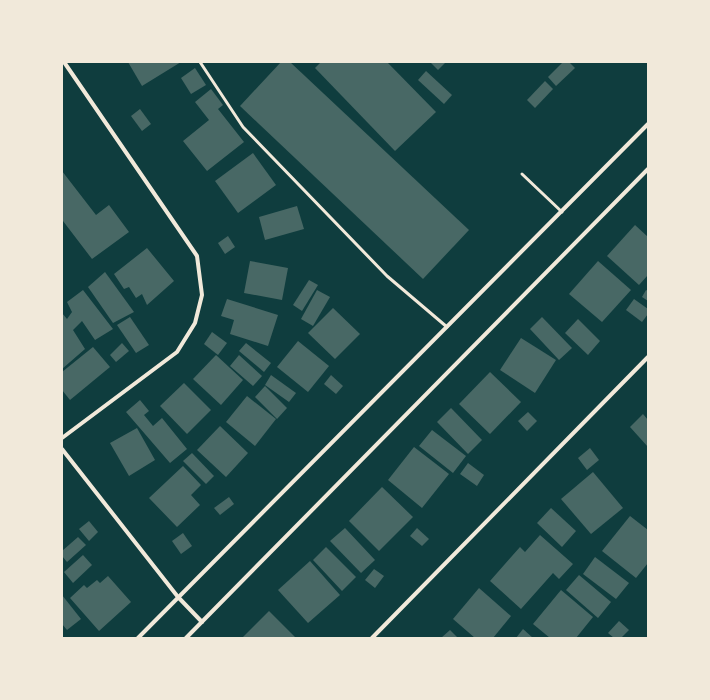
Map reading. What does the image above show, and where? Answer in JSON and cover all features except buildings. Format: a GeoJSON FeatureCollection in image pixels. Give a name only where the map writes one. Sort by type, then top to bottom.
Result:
{"type":"FeatureCollection","features":[{"type":"Feature","properties":{"kind":"street"},"geometry":{"type":"LineString","coordinates":[[62,438],[177,352],[195,323],[202,295],[197,256],[64,62]]}},
{"type":"Feature","properties":{"kind":"street"},"geometry":{"type":"LineString","coordinates":[[138,638],[648,124]]}},
{"type":"Feature","properties":{"kind":"street"},"geometry":{"type":"LineString","coordinates":[[186,638],[648,169]]}},
{"type":"Feature","properties":{"kind":"street"},"geometry":{"type":"LineString","coordinates":[[372,638],[648,357]]}},
{"type":"Feature","properties":{"kind":"street"},"geometry":{"type":"LineString","coordinates":[[62,449],[178,597],[202,622]]}},
{"type":"Feature","properties":{"kind":"lane"},"geometry":{"type":"LineString","coordinates":[[200,62],[243,127],[387,276],[447,327]]}},
{"type":"Feature","properties":{"kind":"lane"},"geometry":{"type":"LineString","coordinates":[[522,174],[562,212]]}}]}
